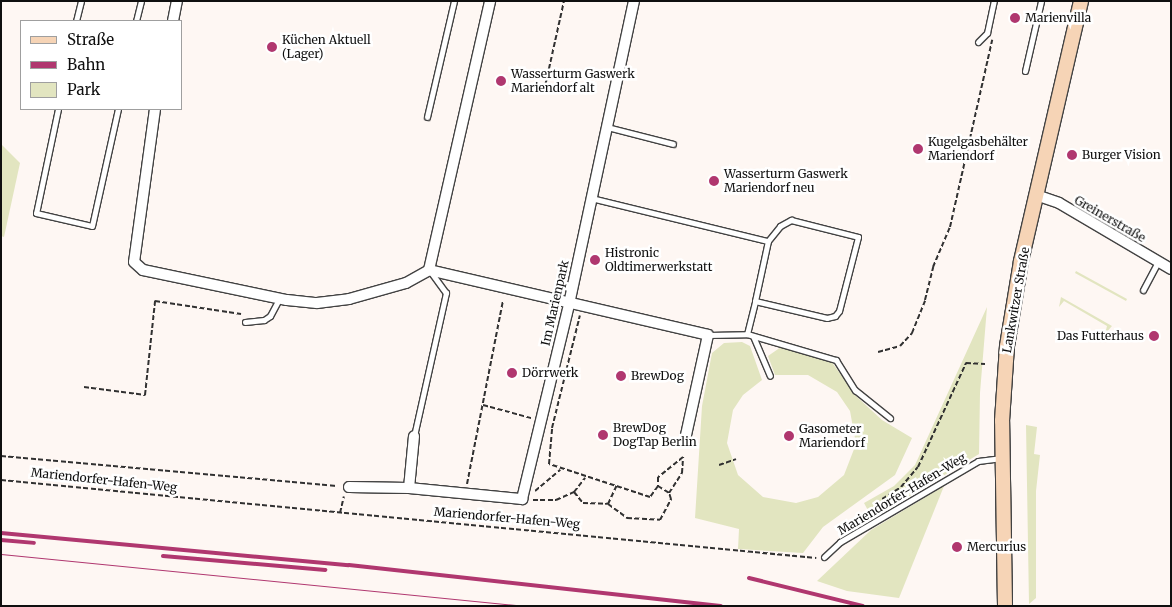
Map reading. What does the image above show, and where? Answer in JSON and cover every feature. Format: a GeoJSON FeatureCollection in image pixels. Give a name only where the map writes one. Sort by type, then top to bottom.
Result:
{"type":"FeatureCollection","features":[{"type":"Feature","properties":{"kind":"main road","name":"Lankwitzer Straße"},"geometry":{"type":"LineString","coordinates":[[1005,606],[1002,458],[1007,346],[1036,195],[1081,1]]}},
{"type":"Feature","properties":{"kind":"street"},"geometry":{"type":"LineString","coordinates":[[173,20],[177,1]]}},
{"type":"Feature","properties":{"kind":"street"},"geometry":{"type":"LineString","coordinates":[[429,270],[490,1]]}},
{"type":"Feature","properties":{"kind":"street","name":"Im Marienpark"},"geometry":{"type":"LineString","coordinates":[[522,499],[541,421],[576,305],[572,286],[634,1]]}},
{"type":"Feature","properties":{"kind":"street"},"geometry":{"type":"LineString","coordinates":[[155,110],[134,262],[143,270],[172,278],[279,299],[317,303],[349,299],[406,283],[429,270],[708,335],[685,440]]}},
{"type":"Feature","properties":{"kind":"street","name":"Greinerstraße"},"geometry":{"type":"LineString","coordinates":[[1036,195],[1059,203],[1171,269]]}},
{"type":"Feature","properties":{"kind":"street"},"geometry":{"type":"LineString","coordinates":[[409,488],[414,436]]}},
{"type":"Feature","properties":{"kind":"street"},"geometry":{"type":"LineString","coordinates":[[349,487],[409,488],[522,499]]}},
{"type":"Feature","properties":{"kind":"lane"},"geometry":{"type":"LineString","coordinates":[[76,20],[81,1]]}},
{"type":"Feature","properties":{"kind":"lane"},"geometry":{"type":"LineString","coordinates":[[136,20],[141,1]]}},
{"type":"Feature","properties":{"kind":"lane"},"geometry":{"type":"LineString","coordinates":[[427,117],[454,1]]}},
{"type":"Feature","properties":{"kind":"lane"},"geometry":{"type":"LineString","coordinates":[[978,42],[986,33],[994,1]]}},
{"type":"Feature","properties":{"kind":"lane"},"geometry":{"type":"LineString","coordinates":[[1025,71],[1041,1]]}},
{"type":"Feature","properties":{"kind":"lane"},"geometry":{"type":"LineString","coordinates":[[58,110],[36,214],[92,226],[118,110]]}},
{"type":"Feature","properties":{"kind":"lane"},"geometry":{"type":"LineString","coordinates":[[606,127],[673,144]]}},
{"type":"Feature","properties":{"kind":"lane"},"geometry":{"type":"LineString","coordinates":[[591,198],[768,240]]}},
{"type":"Feature","properties":{"kind":"lane"},"geometry":{"type":"LineString","coordinates":[[747,334],[768,240],[780,226],[791,220],[858,237],[839,311],[835,316],[827,318],[755,301]]}},
{"type":"Feature","properties":{"kind":"lane"},"geometry":{"type":"LineString","coordinates":[[1143,290],[1158,262]]}},
{"type":"Feature","properties":{"kind":"lane"},"geometry":{"type":"LineString","coordinates":[[414,436],[446,293],[429,270]]}},
{"type":"Feature","properties":{"kind":"lane"},"geometry":{"type":"LineString","coordinates":[[245,322],[264,320],[270,316],[279,299]]}},
{"type":"Feature","properties":{"kind":"lane"},"geometry":{"type":"LineString","coordinates":[[708,335],[747,334],[836,360],[856,390],[890,418]]}},
{"type":"Feature","properties":{"kind":"lane"},"geometry":{"type":"LineString","coordinates":[[753,336],[770,376]]}},
{"type":"Feature","properties":{"kind":"lane","name":"Mariendorfer-Hafen-Weg"},"geometry":{"type":"LineString","coordinates":[[824,557],[840,542],[983,460],[1002,458]]}},
{"type":"Feature","properties":{"kind":"path"},"geometry":{"type":"LineString","coordinates":[[510,83],[544,91],[564,1]]}},
{"type":"Feature","properties":{"kind":"path"},"geometry":{"type":"LineString","coordinates":[[878,352],[900,346],[912,333],[926,300],[933,267],[950,227],[992,39]]}},
{"type":"Feature","properties":{"kind":"path"},"geometry":{"type":"LineString","coordinates":[[465,494],[506,288]]}},
{"type":"Feature","properties":{"kind":"path"},"geometry":{"type":"LineString","coordinates":[[84,387],[145,395],[155,300],[247,315]]}},
{"type":"Feature","properties":{"kind":"path"},"geometry":{"type":"LineString","coordinates":[[576,305],[552,428],[549,464],[560,470],[586,478],[617,484],[650,497],[658,486],[658,477],[683,457],[682,473],[668,493]]}},
{"type":"Feature","properties":{"kind":"path"},"geometry":{"type":"LineString","coordinates":[[892,512],[882,498],[901,487],[918,467],[966,363],[985,364]]}},
{"type":"Feature","properties":{"kind":"path"},"geometry":{"type":"LineString","coordinates":[[483,404],[541,421]]}},
{"type":"Feature","properties":{"kind":"path"},"geometry":{"type":"LineString","coordinates":[[1,456],[349,487],[343,498],[340,513]]}},
{"type":"Feature","properties":{"kind":"path"},"geometry":{"type":"LineString","coordinates":[[718,465],[736,459]]}},
{"type":"Feature","properties":{"kind":"path"},"geometry":{"type":"LineString","coordinates":[[522,499],[554,478],[560,470]]}},
{"type":"Feature","properties":{"kind":"path"},"geometry":{"type":"LineString","coordinates":[[522,499],[556,500],[574,492],[586,478]]}},
{"type":"Feature","properties":{"kind":"path","name":"Mariendorfer-Hafen-Weg"},"geometry":{"type":"LineString","coordinates":[[1,480],[715,547],[731,552],[824,557]]}},
{"type":"Feature","properties":{"kind":"path"},"geometry":{"type":"LineString","coordinates":[[608,504],[617,484]]}},
{"type":"Feature","properties":{"kind":"path"},"geometry":{"type":"LineString","coordinates":[[574,492],[583,503],[608,504],[627,518],[660,520],[670,500],[668,493],[658,486]]}},
{"type":"Feature","properties":{"kind":"green space"},"geometry":{"type":"Polygon","coordinates":[[[1,144],[20,163],[4,237],[1,236],[1,144]]]}},
{"type":"Feature","properties":{"kind":"green space"},"geometry":{"type":"Polygon","coordinates":[[[1076,271],[1127,299],[1126,301],[1075,273],[1076,271]]]}},
{"type":"Feature","properties":{"kind":"green space"},"geometry":{"type":"Polygon","coordinates":[[[1061,297],[1112,326],[1105,334],[1107,326],[1064,301],[1059,307],[1061,297]]]}},
{"type":"Feature","properties":{"kind":"green space"},"geometry":{"type":"Polygon","coordinates":[[[987,307],[980,393],[979,454],[887,510],[871,516],[864,503],[894,486],[915,465],[987,307]]]}},
{"type":"Feature","properties":{"kind":"green space"},"geometry":{"type":"Polygon","coordinates":[[[742,342],[750,346],[762,380],[743,395],[733,410],[727,443],[738,475],[763,497],[796,503],[818,497],[844,475],[856,444],[850,411],[837,392],[808,375],[775,375],[768,356],[781,347],[831,361],[857,397],[882,420],[912,438],[895,475],[823,527],[803,553],[738,549],[739,529],[695,518],[702,406],[712,353],[724,343],[742,342]]]}},
{"type":"Feature","properties":{"kind":"green space"},"geometry":{"type":"Polygon","coordinates":[[[1026,425],[1037,427],[1034,454],[1040,455],[1036,491],[1036,598],[1029,604],[1026,425]]]}},
{"type":"Feature","properties":{"kind":"green space"},"geometry":{"type":"Polygon","coordinates":[[[944,486],[899,598],[847,591],[817,581],[871,530],[944,486]]]}},
{"type":"Feature","properties":{"kind":"tram line"},"geometry":{"type":"LineString","coordinates":[[1,554],[526,606]]}},
{"type":"Feature","properties":{"kind":"railway"},"geometry":{"type":"LineString","coordinates":[[1,533],[349,565],[721,606]]}},
{"type":"Feature","properties":{"kind":"railway"},"geometry":{"type":"LineString","coordinates":[[1,540],[34,543]]}},
{"type":"Feature","properties":{"kind":"railway"},"geometry":{"type":"LineString","coordinates":[[163,556],[325,570]]}},
{"type":"Feature","properties":{"kind":"railway"},"geometry":{"type":"LineString","coordinates":[[749,578],[863,606]]}},
{"type":"Feature","properties":{"kind":"place","name":"Marienvilla"},"geometry":{"type":"Point","coordinates":[1015,18]}},
{"type":"Feature","properties":{"kind":"place","name":"Küchen Aktuell (Lager)"},"geometry":{"type":"Point","coordinates":[272,47]}},
{"type":"Feature","properties":{"kind":"place","name":"Wasserturm Gaswerk Mariendorf alt"},"geometry":{"type":"Point","coordinates":[501,81]}},
{"type":"Feature","properties":{"kind":"place","name":"Kugelgasbehälter Mariendorf"},"geometry":{"type":"Point","coordinates":[918,149]}},
{"type":"Feature","properties":{"kind":"place","name":"Burger Vision"},"geometry":{"type":"Point","coordinates":[1072,155]}},
{"type":"Feature","properties":{"kind":"place","name":"Wasserturm Gaswerk Mariendorf neu"},"geometry":{"type":"Point","coordinates":[714,181]}},
{"type":"Feature","properties":{"kind":"place","name":"Histronic Oldtimerwerkstatt"},"geometry":{"type":"Point","coordinates":[595,260]}},
{"type":"Feature","properties":{"kind":"place","name":"Das Futterhaus"},"geometry":{"type":"Point","coordinates":[1154,336]}},
{"type":"Feature","properties":{"kind":"place","name":"Dörrwerk"},"geometry":{"type":"Point","coordinates":[512,373]}},
{"type":"Feature","properties":{"kind":"place","name":"BrewDog"},"geometry":{"type":"Point","coordinates":[621,376]}},
{"type":"Feature","properties":{"kind":"place","name":"BrewDog DogTap Berlin"},"geometry":{"type":"Point","coordinates":[603,435]}},
{"type":"Feature","properties":{"kind":"place","name":"Gasometer Mariendorf"},"geometry":{"type":"Point","coordinates":[789,436]}},
{"type":"Feature","properties":{"kind":"place","name":"Mercurius"},"geometry":{"type":"Point","coordinates":[957,547]}}]}
